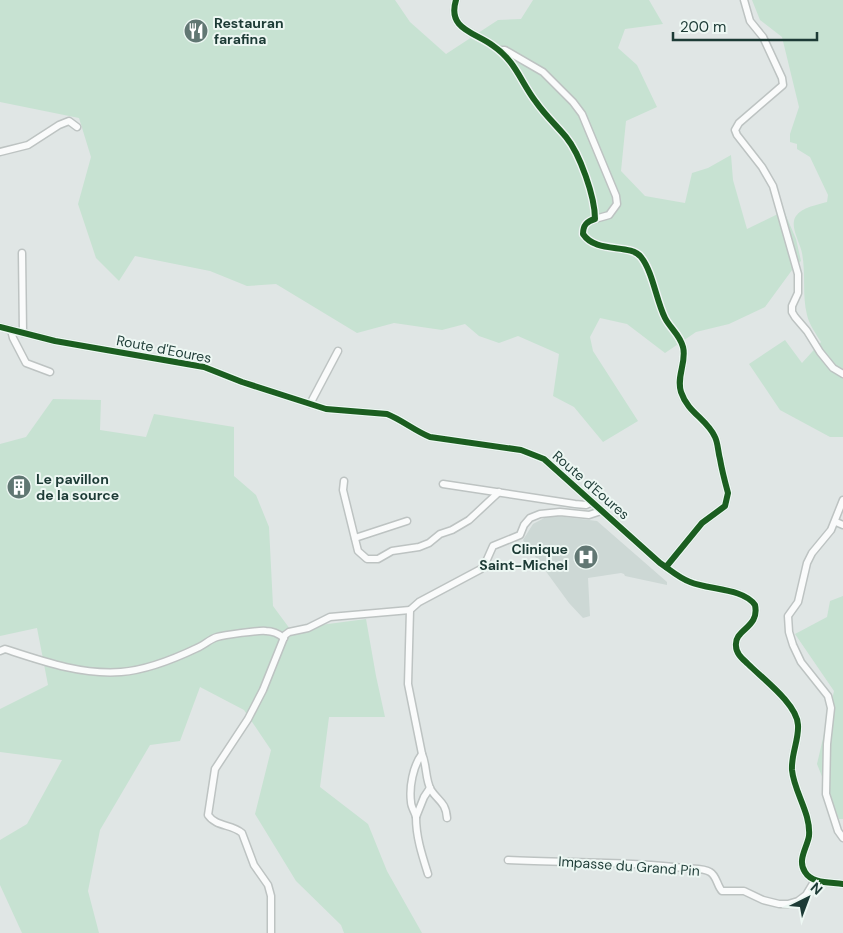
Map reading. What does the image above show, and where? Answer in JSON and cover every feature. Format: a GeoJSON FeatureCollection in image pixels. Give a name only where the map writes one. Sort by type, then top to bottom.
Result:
{"type":"FeatureCollection","features":[{"type":"Feature","properties":{"kind":"street"},"geometry":{"type":"LineString","coordinates":[[456,0],[454,15],[456,21],[462,28],[493,45],[510,60],[520,73],[536,103],[571,144],[594,200],[595,219]]}},
{"type":"Feature","properties":{"kind":"street"},"geometry":{"type":"LineString","coordinates":[[744,0],[750,21],[763,37],[782,78],[783,85],[739,123],[735,130],[773,186],[798,274],[798,293],[792,306],[794,317],[807,331],[833,368],[843,374]]}},
{"type":"Feature","properties":{"kind":"street"},"geometry":{"type":"LineString","coordinates":[[498,49],[505,50],[543,72],[573,102],[582,114],[616,196],[617,204],[609,215],[586,224],[583,227],[583,234],[592,243],[638,254],[645,263],[662,312],[680,338],[684,348],[684,360],[679,378],[680,389],[689,409],[716,438],[728,493],[725,506],[702,523],[666,567]]}},
{"type":"Feature","properties":{"kind":"street"},"geometry":{"type":"LineString","coordinates":[[0,152],[28,145],[68,120],[77,127]]}},
{"type":"Feature","properties":{"kind":"street"},"geometry":{"type":"LineString","coordinates":[[22,253],[23,333]]}},
{"type":"Feature","properties":{"kind":"street","name":"Route d'Eoures"},"geometry":{"type":"LineString","coordinates":[[0,327],[55,341],[204,367],[326,409],[387,414],[419,433],[430,437],[521,450],[533,454],[544,459],[554,467],[601,511],[666,567],[690,582],[746,596],[755,605],[756,617],[739,636],[736,641],[736,648],[744,660],[789,704],[796,714],[798,733],[792,758],[792,770],[807,824],[808,836],[802,864],[804,872],[815,880]]}},
{"type":"Feature","properties":{"kind":"street"},"geometry":{"type":"LineString","coordinates":[[11,330],[26,363],[50,372]]}},
{"type":"Feature","properties":{"kind":"street"},"geometry":{"type":"LineString","coordinates":[[310,404],[338,351]]}},
{"type":"Feature","properties":{"kind":"street"},"geometry":{"type":"LineString","coordinates":[[344,482],[343,490],[358,551],[367,559],[378,559],[401,548],[419,547],[428,543],[440,534],[452,530],[469,520],[499,492]]}},
{"type":"Feature","properties":{"kind":"street"},"geometry":{"type":"LineString","coordinates":[[443,484],[575,504],[586,505],[592,502]]}},
{"type":"Feature","properties":{"kind":"street"},"geometry":{"type":"LineString","coordinates":[[575,504],[584,495]]}},
{"type":"Feature","properties":{"kind":"street"},"geometry":{"type":"LineString","coordinates":[[843,500],[836,522],[809,558],[798,602],[788,616],[789,632],[793,645],[801,662],[828,696],[831,708],[826,752],[826,794],[838,831],[843,838]]}},
{"type":"Feature","properties":{"kind":"street"},"geometry":{"type":"LineString","coordinates":[[271,933],[271,896],[268,885],[254,866],[242,833],[230,826],[215,823],[208,815],[215,769],[243,727],[263,690],[284,638],[289,632],[308,628],[330,617],[410,610],[419,602],[481,568],[486,564],[493,546],[520,535],[524,525],[530,518],[540,514],[560,512],[589,515],[601,511]]}},
{"type":"Feature","properties":{"kind":"street"},"geometry":{"type":"LineString","coordinates":[[355,538],[407,522]]}},
{"type":"Feature","properties":{"kind":"street"},"geometry":{"type":"LineString","coordinates":[[836,522],[843,525]]}},
{"type":"Feature","properties":{"kind":"street"},"geometry":{"type":"LineString","coordinates":[[410,610],[408,684],[430,788],[441,800],[447,818]]}},
{"type":"Feature","properties":{"kind":"street"},"geometry":{"type":"LineString","coordinates":[[0,651],[5,649],[76,669],[123,672],[162,662],[199,648],[219,636],[266,631],[284,638]]}},
{"type":"Feature","properties":{"kind":"street"},"geometry":{"type":"LineString","coordinates":[[422,754],[416,762],[411,803],[416,817],[416,831],[428,874]]}},
{"type":"Feature","properties":{"kind":"street"},"geometry":{"type":"LineString","coordinates":[[416,817],[430,788]]}},
{"type":"Feature","properties":{"kind":"street","name":"Impasse du Grand Pin"},"geometry":{"type":"LineString","coordinates":[[508,860],[641,865],[710,872],[715,876],[717,886],[722,891],[744,891],[755,897],[779,904],[798,901],[806,896],[815,880]]}},
{"type":"Feature","properties":{"kind":"street"},"geometry":{"type":"LineString","coordinates":[[815,880],[843,884]]}},
{"type":"Feature","properties":{"kind":"shaded area","name":"Clinique Saint-Michel"},"geometry":{"type":"Polygon","coordinates":[[[548,516],[597,521],[667,582],[667,585],[625,576],[621,573],[588,578],[590,616],[583,618],[569,603],[523,540],[533,524],[548,516]]]}},
{"type":"Feature","properties":{"kind":"green space"},"geometry":{"type":"Polygon","coordinates":[[[0,0],[395,0],[410,22],[446,54],[498,20],[521,19],[533,0],[649,0],[663,24],[625,29],[618,48],[637,65],[657,107],[626,121],[621,171],[645,196],[685,203],[692,173],[708,168],[731,155],[733,180],[747,229],[784,211],[796,239],[801,261],[795,266],[765,307],[729,324],[696,332],[665,353],[627,324],[600,318],[590,337],[593,351],[638,421],[603,442],[574,407],[553,396],[559,354],[518,336],[499,343],[479,336],[465,324],[442,330],[394,323],[357,333],[276,284],[247,286],[210,271],[135,256],[119,281],[96,258],[78,204],[91,157],[79,118],[0,102],[0,0]]]}},
{"type":"Feature","properties":{"kind":"green space"},"geometry":{"type":"Polygon","coordinates":[[[752,0],[843,0],[843,437],[830,437],[780,410],[749,364],[785,340],[802,363],[821,342],[807,315],[803,261],[794,220],[802,210],[827,202],[828,195],[810,157],[797,149],[797,144],[790,142],[790,134],[799,107],[782,37],[760,20],[752,0]]]}},
{"type":"Feature","properties":{"kind":"green space"},"geometry":{"type":"Polygon","coordinates":[[[53,399],[101,400],[100,430],[146,437],[154,414],[234,427],[234,476],[256,495],[269,527],[273,606],[290,629],[366,619],[385,717],[329,717],[320,787],[368,824],[387,871],[422,933],[344,933],[341,925],[296,881],[255,814],[271,750],[244,710],[200,687],[180,741],[150,745],[100,830],[88,891],[99,933],[22,933],[0,885],[0,840],[27,824],[62,760],[0,752],[0,709],[48,685],[37,628],[0,636],[0,444],[26,437],[53,399]]]}},
{"type":"Feature","properties":{"kind":"green space"},"geometry":{"type":"Polygon","coordinates":[[[843,596],[843,819],[839,819],[817,764],[834,691],[795,634],[827,617],[830,601],[843,596]]]}},
{"type":"Feature","properties":{"kind":"cycle path"},"geometry":{"type":"LineString","coordinates":[[456,0],[454,10],[459,24],[470,33],[492,45],[507,58],[530,94],[566,137],[576,154],[590,188],[595,219],[586,224],[583,234],[596,244],[629,250],[641,257],[649,270],[665,318],[682,343],[684,358],[680,380],[681,392],[688,405],[707,425],[715,437],[728,493],[725,506],[702,523],[666,567]]}},
{"type":"Feature","properties":{"kind":"cycle path"},"geometry":{"type":"LineString","coordinates":[[0,327],[55,341],[204,367],[242,382],[326,409],[387,414],[430,437],[521,450],[544,459],[660,563],[674,573],[698,585],[742,595],[750,599],[755,605],[756,613],[754,619],[736,640],[736,649],[738,654],[786,700],[796,717],[798,731],[792,770],[809,827],[809,836],[802,858],[803,868],[812,879],[843,884]]}},
{"type":"Feature","properties":{"kind":"place","name":"Restauran farafina"},"geometry":{"type":"Point","coordinates":[196,31]}},
{"type":"Feature","properties":{"kind":"place","name":"Le pavillon de la source"},"geometry":{"type":"Point","coordinates":[19,487]}},
{"type":"Feature","properties":{"kind":"place","name":"Clinique Saint-Michel"},"geometry":{"type":"Point","coordinates":[586,557]}}]}
